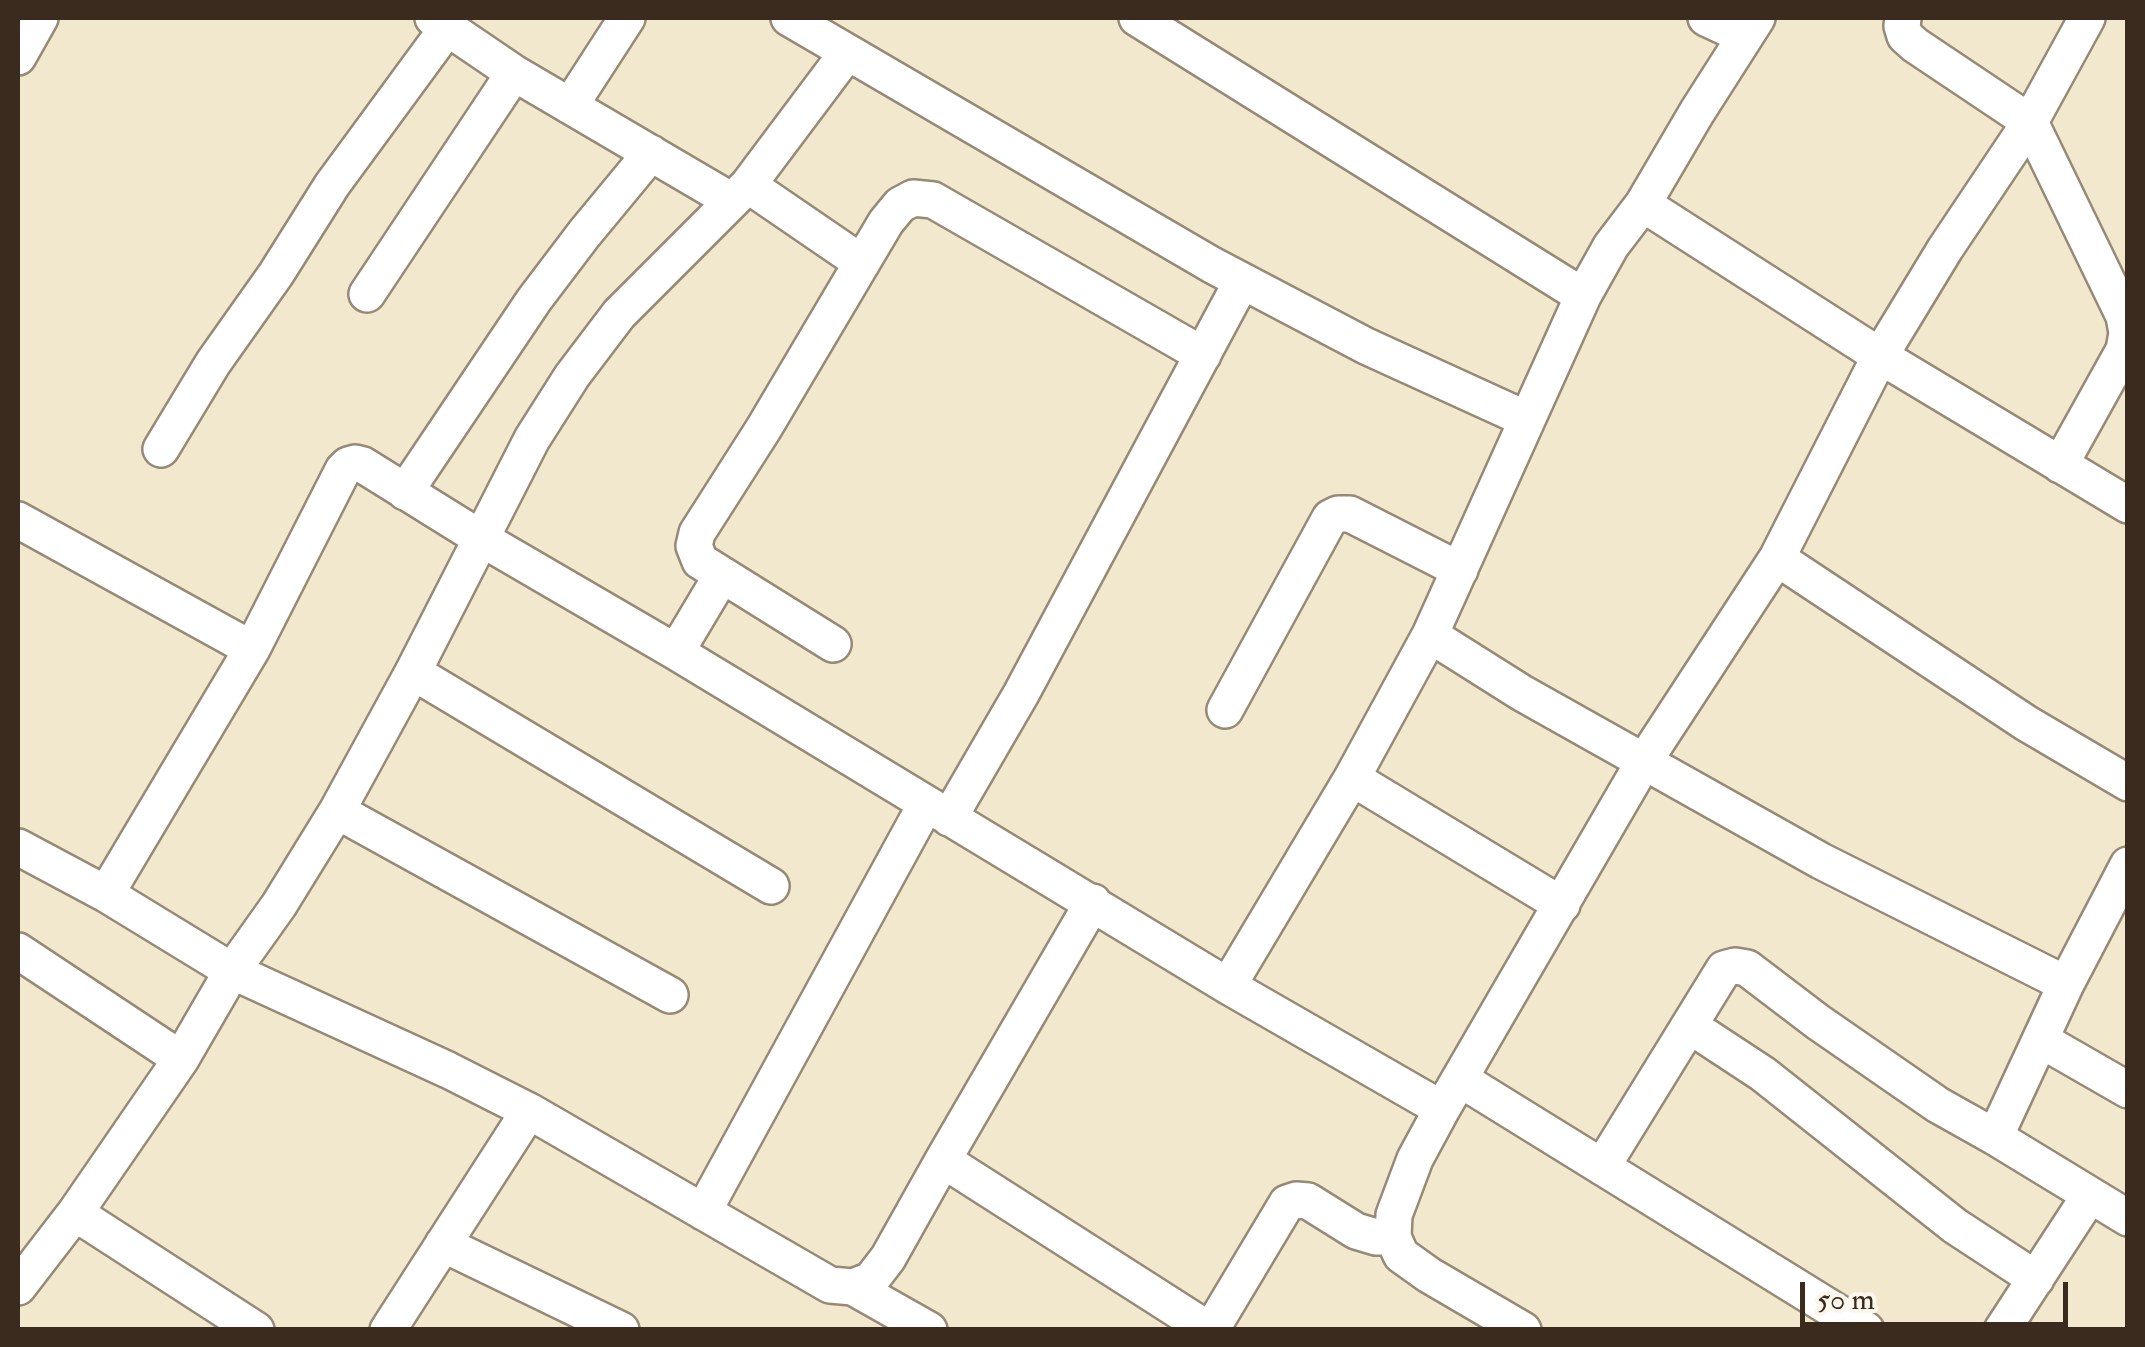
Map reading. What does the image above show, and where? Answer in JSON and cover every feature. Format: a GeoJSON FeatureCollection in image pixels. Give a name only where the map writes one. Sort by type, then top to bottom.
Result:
{"type":"FeatureCollection","features":[{"type":"Feature","properties":{"kind":"street"},"geometry":{"type":"LineString","coordinates":[[18,57],[40,18]]}},
{"type":"Feature","properties":{"kind":"street"},"geometry":{"type":"LineString","coordinates":[[570,106],[628,18]]}},
{"type":"Feature","properties":{"kind":"street"},"geometry":{"type":"LineString","coordinates":[[789,18],[1242,281],[1366,346],[1526,420]]}},
{"type":"Feature","properties":{"kind":"street"},"geometry":{"type":"LineString","coordinates":[[1137,18],[1583,296]]}},
{"type":"Feature","properties":{"kind":"street"},"geometry":{"type":"LineString","coordinates":[[1228,986],[1352,778],[1430,636],[1583,296],[1751,27],[1706,18]]}},
{"type":"Feature","properties":{"kind":"street"},"geometry":{"type":"LineString","coordinates":[[1903,18],[1906,36],[1916,45],[2030,122],[2114,271],[2127,333],[2124,350],[2060,465]]}},
{"type":"Feature","properties":{"kind":"street"},"geometry":{"type":"LineString","coordinates":[[1523,1330],[1401,1256],[1393,1237],[1394,1215],[1416,1159],[1643,763],[1777,558],[1880,356],[1945,248],[2030,122],[2087,18]]}},
{"type":"Feature","properties":{"kind":"street"},"geometry":{"type":"LineString","coordinates":[[160,450],[213,363],[276,274],[440,22],[514,73],[651,154],[740,193],[862,263]]}},
{"type":"Feature","properties":{"kind":"street"},"geometry":{"type":"LineString","coordinates":[[18,1287],[181,1060],[232,972],[337,811],[414,672],[532,439],[572,376],[619,314],[740,193],[846,53]]}},
{"type":"Feature","properties":{"kind":"street"},"geometry":{"type":"LineString","coordinates":[[366,294],[514,73]]}},
{"type":"Feature","properties":{"kind":"street"},"geometry":{"type":"LineString","coordinates":[[405,492],[534,300],[651,154]]}},
{"type":"Feature","properties":{"kind":"street"},"geometry":{"type":"LineString","coordinates":[[833,644],[700,561],[694,546],[697,533],[900,205],[913,198],[933,200],[1204,354]]}},
{"type":"Feature","properties":{"kind":"street"},"geometry":{"type":"LineString","coordinates":[[1642,204],[1880,356],[2128,505]]}},
{"type":"Feature","properties":{"kind":"street"},"geometry":{"type":"LineString","coordinates":[[703,1212],[938,811],[1021,694],[1242,281]]}},
{"type":"Feature","properties":{"kind":"street"},"geometry":{"type":"LineString","coordinates":[[106,894],[252,650],[343,470],[348,465],[363,465],[1228,986],[1602,1167],[1866,1330]]}},
{"type":"Feature","properties":{"kind":"street"},"geometry":{"type":"LineString","coordinates":[[1225,710],[1330,518],[1350,514],[1460,570]]}},
{"type":"Feature","properties":{"kind":"street"},"geometry":{"type":"LineString","coordinates":[[18,520],[252,650]]}},
{"type":"Feature","properties":{"kind":"street"},"geometry":{"type":"LineString","coordinates":[[1777,558],[2026,724],[2128,783]]}},
{"type":"Feature","properties":{"kind":"street"},"geometry":{"type":"LineString","coordinates":[[676,652],[722,575]]}},
{"type":"Feature","properties":{"kind":"street"},"geometry":{"type":"LineString","coordinates":[[1430,636],[1643,763],[1821,861],[2066,984]]}},
{"type":"Feature","properties":{"kind":"street"},"geometry":{"type":"LineString","coordinates":[[414,672],[770,886]]}},
{"type":"Feature","properties":{"kind":"street"},"geometry":{"type":"LineString","coordinates":[[1352,778],[1562,905]]}},
{"type":"Feature","properties":{"kind":"street"},"geometry":{"type":"LineString","coordinates":[[337,811],[670,996]]}},
{"type":"Feature","properties":{"kind":"street"},"geometry":{"type":"LineString","coordinates":[[18,847],[106,894],[232,972],[528,1111],[830,1285],[853,1287],[929,1330]]}},
{"type":"Feature","properties":{"kind":"street"},"geometry":{"type":"LineString","coordinates":[[1995,1136],[2066,984],[2126,872]]}},
{"type":"Feature","properties":{"kind":"street"},"geometry":{"type":"LineString","coordinates":[[853,1287],[871,1280],[888,1258],[1093,902]]}},
{"type":"Feature","properties":{"kind":"street"},"geometry":{"type":"LineString","coordinates":[[18,952],[181,1060]]}},
{"type":"Feature","properties":{"kind":"street"},"geometry":{"type":"LineString","coordinates":[[1602,1167],[1724,969],[1735,966],[1747,968],[1938,1106],[1995,1136],[2128,1218]]}},
{"type":"Feature","properties":{"kind":"street"},"geometry":{"type":"LineString","coordinates":[[1690,1026],[1790,1094],[1955,1226],[2036,1279]]}},
{"type":"Feature","properties":{"kind":"street"},"geometry":{"type":"LineString","coordinates":[[2040,1040],[2128,1090]]}},
{"type":"Feature","properties":{"kind":"street"},"geometry":{"type":"LineString","coordinates":[[388,1330],[528,1111]]}},
{"type":"Feature","properties":{"kind":"street"},"geometry":{"type":"LineString","coordinates":[[943,1160],[1210,1330],[1288,1203],[1308,1201],[1356,1231],[1393,1237]]}},
{"type":"Feature","properties":{"kind":"street"},"geometry":{"type":"LineString","coordinates":[[2003,1329],[2090,1195]]}},
{"type":"Feature","properties":{"kind":"street"},"geometry":{"type":"LineString","coordinates":[[75,1212],[256,1330]]}},
{"type":"Feature","properties":{"kind":"street"},"geometry":{"type":"LineString","coordinates":[[443,1244],[621,1330]]}}]}
